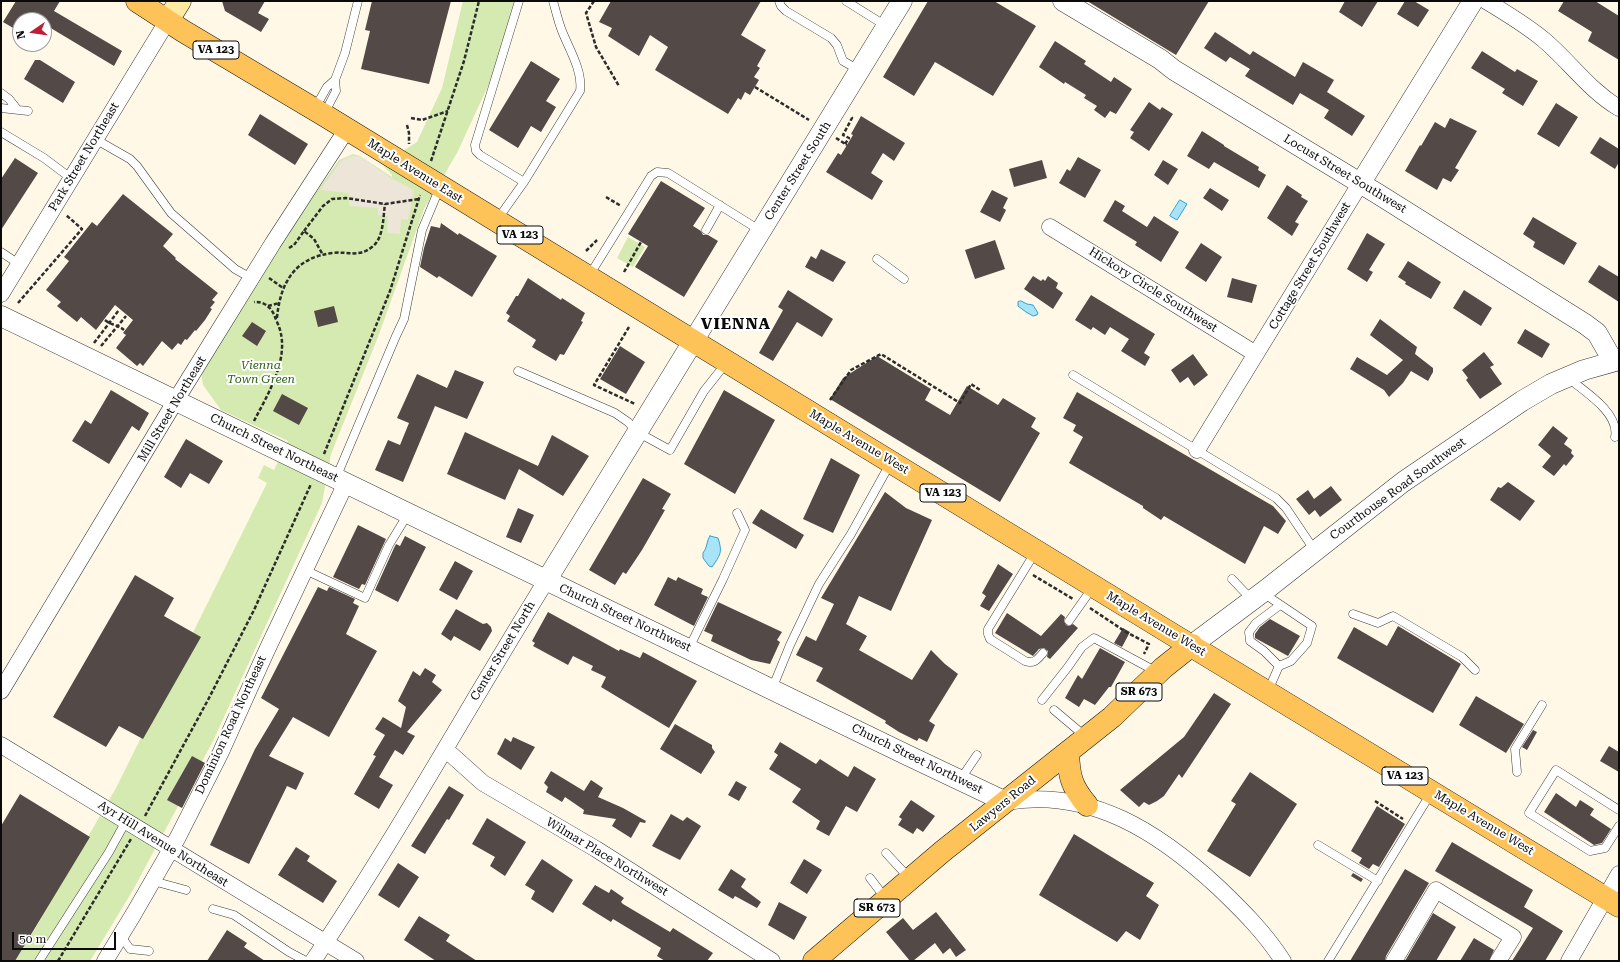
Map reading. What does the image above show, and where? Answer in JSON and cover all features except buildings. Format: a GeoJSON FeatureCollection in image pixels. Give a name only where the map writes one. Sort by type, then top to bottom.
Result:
{"type":"FeatureCollection","features":[{"type":"Feature","properties":{"kind":"main road","name":"Maple Avenue East"},"geometry":{"type":"LineString","coordinates":[[137,1],[183,31],[694,340]]}},
{"type":"Feature","properties":{"kind":"main road"},"geometry":{"type":"LineString","coordinates":[[168,20],[180,1]]}},
{"type":"Feature","properties":{"kind":"main road","name":"Maple Avenue West"},"geometry":{"type":"LineString","coordinates":[[694,340],[794,403],[1612,902]]}},
{"type":"Feature","properties":{"kind":"main road","name":"Lawyers Road"},"geometry":{"type":"LineString","coordinates":[[814,961],[943,852],[1129,702],[1174,658],[1192,645]]}},
{"type":"Feature","properties":{"kind":"main road"},"geometry":{"type":"LineString","coordinates":[[1068,752],[1070,778],[1075,790],[1087,805]]}},
{"type":"Feature","properties":{"kind":"street","name":"Center Street South"},"geometry":{"type":"LineString","coordinates":[[694,340],[902,1]]}},
{"type":"Feature","properties":{"kind":"street","name":"Locust Street Southwest"},"geometry":{"type":"LineString","coordinates":[[1063,1],[1154,55],[1181,74],[1586,324],[1597,333],[1616,360]]}},
{"type":"Feature","properties":{"kind":"street","name":"Cottage Street Southwest"},"geometry":{"type":"LineString","coordinates":[[1197,450],[1472,1]]}},
{"type":"Feature","properties":{"kind":"street"},"geometry":{"type":"LineString","coordinates":[[1486,1],[1524,25],[1544,40],[1595,90],[1619,108]]}},
{"type":"Feature","properties":{"kind":"street","name":"Park Street Northeast"},"geometry":{"type":"LineString","coordinates":[[1,294],[168,20]]}},
{"type":"Feature","properties":{"kind":"street","name":"Mill Street Northeast"},"geometry":{"type":"LineString","coordinates":[[1,692],[176,400],[251,278],[347,129]]}},
{"type":"Feature","properties":{"kind":"street","name":"Hickory Circle Southwest"},"geometry":{"type":"LineString","coordinates":[[1050,227],[1256,354]]}},
{"type":"Feature","properties":{"kind":"street","name":"Church Street Northeast"},"geometry":{"type":"LineString","coordinates":[[1,316],[546,581]]}},
{"type":"Feature","properties":{"kind":"street","name":"Center Street North"},"geometry":{"type":"LineString","coordinates":[[313,961],[369,876],[466,711],[694,340]]}},
{"type":"Feature","properties":{"kind":"street","name":"Courthouse Road Southwest"},"geometry":{"type":"LineString","coordinates":[[1192,645],[1258,596],[1419,471],[1522,401],[1551,384],[1567,377],[1616,360]]}},
{"type":"Feature","properties":{"kind":"street","name":"Dominion Road Northeast"},"geometry":{"type":"LineString","coordinates":[[105,961],[172,849],[220,754],[305,570],[341,481]]}},
{"type":"Feature","properties":{"kind":"street","name":"Church Street Northwest"},"geometry":{"type":"LineString","coordinates":[[546,581],[1006,802]]}},
{"type":"Feature","properties":{"kind":"street","name":"Ayr Hill Avenue Northeast"},"geometry":{"type":"LineString","coordinates":[[1,745],[356,961]]}},
{"type":"Feature","properties":{"kind":"street","name":"Wilmar Place Northwest"},"geometry":{"type":"LineString","coordinates":[[445,749],[483,783],[608,856],[772,961]]}},
{"type":"Feature","properties":{"kind":"street"},"geometry":{"type":"LineString","coordinates":[[1006,802],[1038,798],[1063,800],[1087,805],[1122,819],[1166,844],[1192,863],[1248,915],[1283,961]]}},
{"type":"Feature","properties":{"kind":"street"},"geometry":{"type":"LineString","coordinates":[[1569,961],[1612,902],[1619,874]]}},
{"type":"Feature","properties":{"kind":"street"},"geometry":{"type":"LineString","coordinates":[[1394,961],[1436,890],[1513,937],[1498,961]]}},
{"type":"Feature","properties":{"kind":"lane"},"geometry":{"type":"LineString","coordinates":[[319,112],[336,91],[336,80],[345,53],[358,1]]}},
{"type":"Feature","properties":{"kind":"lane"},"geometry":{"type":"LineString","coordinates":[[519,1],[475,145],[476,151],[480,155],[524,182]]}},
{"type":"Feature","properties":{"kind":"lane"},"geometry":{"type":"LineString","coordinates":[[496,220],[524,182],[580,91],[581,84],[579,73],[561,29],[553,1]]}},
{"type":"Feature","properties":{"kind":"lane"},"geometry":{"type":"LineString","coordinates":[[780,1],[781,6],[786,11],[831,38],[837,45],[843,61],[860,70]]}},
{"type":"Feature","properties":{"kind":"lane"},"geometry":{"type":"LineString","coordinates":[[846,1],[886,26]]}},
{"type":"Feature","properties":{"kind":"lane"},"geometry":{"type":"LineString","coordinates":[[1,93],[9,99],[16,109]]}},
{"type":"Feature","properties":{"kind":"lane"},"geometry":{"type":"LineString","coordinates":[[1,108],[28,111]]}},
{"type":"Feature","properties":{"kind":"lane"},"geometry":{"type":"LineString","coordinates":[[1,132],[44,158],[72,179]]}},
{"type":"Feature","properties":{"kind":"lane"},"geometry":{"type":"LineString","coordinates":[[95,139],[130,159],[137,166],[171,214],[235,269],[251,278]]}},
{"type":"Feature","properties":{"kind":"lane"},"geometry":{"type":"LineString","coordinates":[[589,276],[634,201],[651,176],[658,172],[668,173],[761,231]]}},
{"type":"Feature","properties":{"kind":"lane"},"geometry":{"type":"LineString","coordinates":[[341,481],[404,319],[433,182]]}},
{"type":"Feature","properties":{"kind":"lane"},"geometry":{"type":"LineString","coordinates":[[706,230],[720,205]]}},
{"type":"Feature","properties":{"kind":"lane"},"geometry":{"type":"LineString","coordinates":[[1,252],[19,264]]}},
{"type":"Feature","properties":{"kind":"lane"},"geometry":{"type":"LineString","coordinates":[[878,258],[904,279]]}},
{"type":"Feature","properties":{"kind":"lane"},"geometry":{"type":"LineString","coordinates":[[518,371],[615,413],[628,422],[637,432],[670,450],[704,391],[728,361]]}},
{"type":"Feature","properties":{"kind":"lane"},"geometry":{"type":"LineString","coordinates":[[1073,375],[1276,498],[1286,508],[1315,551]]}},
{"type":"Feature","properties":{"kind":"lane"},"geometry":{"type":"LineString","coordinates":[[1567,377],[1600,404],[1608,413],[1616,427],[1615,437]]}},
{"type":"Feature","properties":{"kind":"lane"},"geometry":{"type":"LineString","coordinates":[[772,689],[790,645],[819,584],[851,534],[892,462]]}},
{"type":"Feature","properties":{"kind":"lane"},"geometry":{"type":"LineString","coordinates":[[688,648],[723,579],[745,530],[737,513]]}},
{"type":"Feature","properties":{"kind":"lane"},"geometry":{"type":"LineString","coordinates":[[305,570],[365,598],[389,545],[408,514]]}},
{"type":"Feature","properties":{"kind":"lane"},"geometry":{"type":"LineString","coordinates":[[1036,550],[988,629],[988,634],[990,639],[1025,661],[1031,663],[1036,661],[1044,653]]}},
{"type":"Feature","properties":{"kind":"lane"},"geometry":{"type":"LineString","coordinates":[[1232,579],[1258,596],[1280,605],[1312,626],[1308,643],[1291,661],[1279,666],[1268,692]]}},
{"type":"Feature","properties":{"kind":"lane"},"geometry":{"type":"LineString","coordinates":[[1069,621],[1094,586]]}},
{"type":"Feature","properties":{"kind":"lane"},"geometry":{"type":"LineString","coordinates":[[1279,666],[1264,651],[1250,641],[1249,632],[1256,623],[1280,605]]}},
{"type":"Feature","properties":{"kind":"lane"},"geometry":{"type":"LineString","coordinates":[[1353,614],[1378,623],[1393,616],[1462,658],[1475,670]]}},
{"type":"Feature","properties":{"kind":"lane"},"geometry":{"type":"LineString","coordinates":[[1042,700],[1082,647],[1094,638],[1158,673]]}},
{"type":"Feature","properties":{"kind":"lane"},"geometry":{"type":"LineString","coordinates":[[1517,772],[1515,749],[1542,705]]}},
{"type":"Feature","properties":{"kind":"lane"},"geometry":{"type":"LineString","coordinates":[[1054,710],[1086,737]]}},
{"type":"Feature","properties":{"kind":"lane"},"geometry":{"type":"LineString","coordinates":[[960,780],[977,755]]}},
{"type":"Feature","properties":{"kind":"lane"},"geometry":{"type":"LineString","coordinates":[[1619,810],[1556,770],[1529,814],[1590,851],[1605,848],[1619,826]]}},
{"type":"Feature","properties":{"kind":"lane"},"geometry":{"type":"LineString","coordinates":[[1328,961],[1432,792]]}},
{"type":"Feature","properties":{"kind":"lane"},"geometry":{"type":"LineString","coordinates":[[39,961],[109,852],[126,821]]}},
{"type":"Feature","properties":{"kind":"lane"},"geometry":{"type":"LineString","coordinates":[[1318,845],[1378,881]]}},
{"type":"Feature","properties":{"kind":"lane"},"geometry":{"type":"LineString","coordinates":[[886,853],[910,880]]}},
{"type":"Feature","properties":{"kind":"lane"},"geometry":{"type":"LineString","coordinates":[[870,878],[887,900]]}},
{"type":"Feature","properties":{"kind":"lane"},"geometry":{"type":"LineString","coordinates":[[153,881],[186,890]]}},
{"type":"Feature","properties":{"kind":"lane"},"geometry":{"type":"LineString","coordinates":[[213,909],[234,915],[289,952],[306,961]]}},
{"type":"Feature","properties":{"kind":"lane"},"geometry":{"type":"LineString","coordinates":[[121,936],[130,949],[149,951]]}},
{"type":"Feature","properties":{"kind":"path"},"geometry":{"type":"LineString","coordinates":[[143,819],[209,698],[254,610],[343,411],[390,291],[419,199],[433,182],[448,112],[464,61],[479,1]]}},
{"type":"Feature","properties":{"kind":"path"},"geometry":{"type":"LineString","coordinates":[[594,1],[586,13],[596,47],[619,86]]}},
{"type":"Feature","properties":{"kind":"path"},"geometry":{"type":"LineString","coordinates":[[755,87],[806,118]]}},
{"type":"Feature","properties":{"kind":"path"},"geometry":{"type":"LineString","coordinates":[[411,118],[422,120],[448,112]]}},
{"type":"Feature","properties":{"kind":"path"},"geometry":{"type":"LineString","coordinates":[[834,137],[846,145],[849,138],[843,134],[852,118],[848,114]]}},
{"type":"Feature","properties":{"kind":"path"},"geometry":{"type":"LineString","coordinates":[[407,125],[409,144]]}},
{"type":"Feature","properties":{"kind":"path"},"geometry":{"type":"LineString","coordinates":[[606,197],[623,207]]}},
{"type":"Feature","properties":{"kind":"path"},"geometry":{"type":"LineString","coordinates":[[289,248],[294,245],[323,206],[332,199],[346,198],[385,204],[419,199]]}},
{"type":"Feature","properties":{"kind":"path"},"geometry":{"type":"LineString","coordinates":[[277,321],[279,303],[283,288],[294,270],[307,261],[324,255],[334,253],[355,254],[373,247],[380,236],[385,204]]}},
{"type":"Feature","properties":{"kind":"path"},"geometry":{"type":"LineString","coordinates":[[18,303],[82,229],[55,206]]}},
{"type":"Feature","properties":{"kind":"path"},"geometry":{"type":"LineString","coordinates":[[304,231],[314,239],[324,255]]}},
{"type":"Feature","properties":{"kind":"path"},"geometry":{"type":"LineString","coordinates":[[624,272],[641,242]]}},
{"type":"Feature","properties":{"kind":"path"},"geometry":{"type":"LineString","coordinates":[[269,278],[283,288]]}},
{"type":"Feature","properties":{"kind":"path"},"geometry":{"type":"LineString","coordinates":[[252,425],[268,394],[281,359],[282,335],[274,314],[268,306],[260,302],[253,302]]}},
{"type":"Feature","properties":{"kind":"path"},"geometry":{"type":"LineString","coordinates":[[268,306],[279,303]]}},
{"type":"Feature","properties":{"kind":"path"},"geometry":{"type":"LineString","coordinates":[[93,345],[120,310]]}},
{"type":"Feature","properties":{"kind":"path"},"geometry":{"type":"LineString","coordinates":[[99,348],[126,316]]}},
{"type":"Feature","properties":{"kind":"path"},"geometry":{"type":"LineString","coordinates":[[105,320],[118,325],[124,330]]}},
{"type":"Feature","properties":{"kind":"path"},"geometry":{"type":"LineString","coordinates":[[629,327],[594,384],[638,405]]}},
{"type":"Feature","properties":{"kind":"path"},"geometry":{"type":"LineString","coordinates":[[830,400],[851,370],[881,354],[960,403],[970,384],[980,390]]}},
{"type":"Feature","properties":{"kind":"path"},"geometry":{"type":"LineString","coordinates":[[1032,574],[1065,595],[1096,612],[1126,632],[1149,644],[1139,663]]}},
{"type":"Feature","properties":{"kind":"path"},"geometry":{"type":"LineString","coordinates":[[1375,801],[1413,825]]}},
{"type":"Feature","properties":{"kind":"path"},"geometry":{"type":"LineString","coordinates":[[58,961],[130,842]]}},
{"type":"Feature","properties":{"kind":"green space","name":"Vienna Town Green"},"geometry":{"type":"Polygon","coordinates":[[[463,1],[514,1],[494,73],[457,153],[424,209],[378,337],[331,454],[322,503],[213,741],[133,890],[90,961],[15,961],[116,788],[267,483],[258,478],[264,465],[274,470],[288,441],[221,410],[203,385],[201,373],[273,253],[339,160],[353,154],[360,156],[392,177],[392,175],[382,164],[417,142],[442,88],[463,1]]]}},
{"type":"Feature","properties":{"kind":"green space"},"geometry":{"type":"Polygon","coordinates":[[[628,237],[645,247],[633,267],[617,258],[628,237]]]}},
{"type":"Feature","properties":{"kind":"shaded area"},"geometry":{"type":"Polygon","coordinates":[[[355,156],[361,157],[391,178],[414,190],[408,220],[401,219],[400,234],[387,233],[388,216],[378,215],[378,208],[349,206],[349,193],[320,190],[341,161],[355,156]]]}},
{"type":"Feature","properties":{"kind":"water"},"geometry":{"type":"Polygon","coordinates":[[[1180,200],[1187,204],[1177,220],[1170,216],[1180,200]]]}},
{"type":"Feature","properties":{"kind":"water"},"geometry":{"type":"Polygon","coordinates":[[[1021,301],[1033,305],[1038,313],[1037,315],[1033,316],[1018,306],[1018,302],[1021,301]]]}},
{"type":"Feature","properties":{"kind":"water"},"geometry":{"type":"Polygon","coordinates":[[[710,536],[718,538],[720,547],[719,557],[712,567],[709,566],[703,558],[703,553],[710,536]]]}},
{"type":"Feature","properties":{"kind":"district","name":"VIENNA"},"geometry":{"type":"Point","coordinates":[736,324]}}]}
